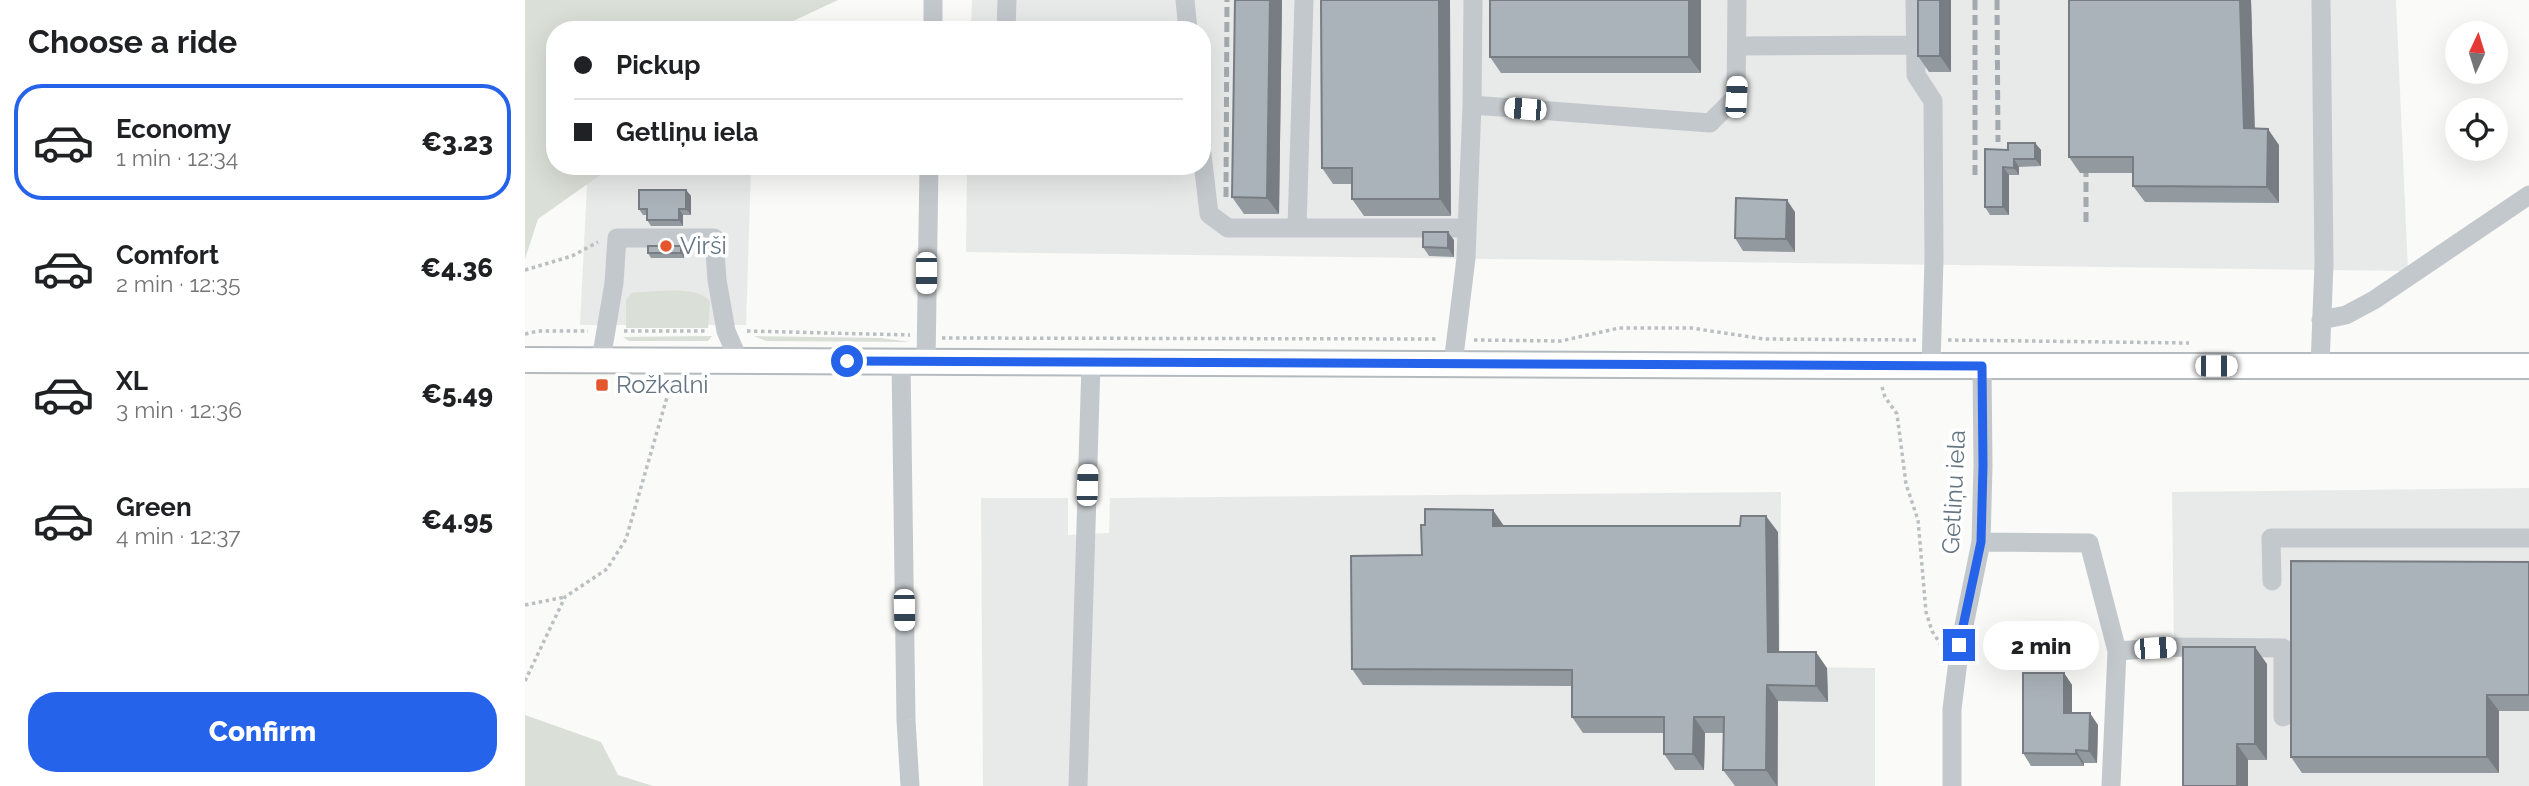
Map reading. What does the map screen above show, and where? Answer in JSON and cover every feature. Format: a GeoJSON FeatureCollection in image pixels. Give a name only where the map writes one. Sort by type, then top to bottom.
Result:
{"type":"FeatureCollection","features":[{"type":"Feature","properties":{"kind":"main road"},"geometry":{"type":"LineString","coordinates":[[525,360],[1091,364],[1455,352],[1931,366],[2529,366]]}},
{"type":"Feature","properties":{"kind":"street"},"geometry":{"type":"LineString","coordinates":[[933,0],[933,21]]}},
{"type":"Feature","properties":{"kind":"street"},"geometry":{"type":"LineString","coordinates":[[1006,21],[1007,0]]}},
{"type":"Feature","properties":{"kind":"street"},"geometry":{"type":"LineString","coordinates":[[1185,0],[1187,21]]}},
{"type":"Feature","properties":{"kind":"street"},"geometry":{"type":"LineString","coordinates":[[1297,228],[1304,0]]}},
{"type":"Feature","properties":{"kind":"street"},"geometry":{"type":"LineString","coordinates":[[1455,352],[1463,293],[1467,228],[1473,0]]}},
{"type":"Feature","properties":{"kind":"street"},"geometry":{"type":"LineString","coordinates":[[1472,105],[1710,123],[1736,97],[1737,0]]}},
{"type":"Feature","properties":{"kind":"street"},"geometry":{"type":"LineString","coordinates":[[1915,0],[1916,75],[1933,101],[1934,259],[1931,366]]}},
{"type":"Feature","properties":{"kind":"street"},"geometry":{"type":"LineString","coordinates":[[2320,365],[2324,264],[2321,0]]}},
{"type":"Feature","properties":{"kind":"street"},"geometry":{"type":"LineString","coordinates":[[1737,46],[1916,45]]}},
{"type":"Feature","properties":{"kind":"street"},"geometry":{"type":"LineString","coordinates":[[926,362],[929,175]]}},
{"type":"Feature","properties":{"kind":"street"},"geometry":{"type":"LineString","coordinates":[[1204,175],[1209,214],[1228,228],[1467,228]]}},
{"type":"Feature","properties":{"kind":"street"},"geometry":{"type":"LineString","coordinates":[[2322,320],[2346,315],[2374,300],[2529,195]]}},
{"type":"Feature","properties":{"kind":"street"},"geometry":{"type":"LineString","coordinates":[[601,360],[614,282],[617,238],[714,238],[717,279],[726,331],[739,361]]}},
{"type":"Feature","properties":{"kind":"street"},"geometry":{"type":"LineString","coordinates":[[901,361],[906,720],[910,786]]}},
{"type":"Feature","properties":{"kind":"street"},"geometry":{"type":"LineString","coordinates":[[1078,786],[1091,364]]}},
{"type":"Feature","properties":{"kind":"street","name":"Getliņu iela"},"geometry":{"type":"LineString","coordinates":[[1952,786],[1952,709],[1956,671],[1981,542],[1982,366]]}},
{"type":"Feature","properties":{"kind":"street"},"geometry":{"type":"LineString","coordinates":[[2272,582],[2271,538],[2529,538]]}},
{"type":"Feature","properties":{"kind":"street"},"geometry":{"type":"LineString","coordinates":[[1981,542],[2089,543],[2117,651],[2111,786]]}},
{"type":"Feature","properties":{"kind":"street"},"geometry":{"type":"LineString","coordinates":[[2117,651],[2174,647],[2283,648],[2283,717]]}},
{"type":"Feature","properties":{"kind":"path"},"geometry":{"type":"LineString","coordinates":[[525,270],[572,256],[593,244],[617,238]]}},
{"type":"Feature","properties":{"kind":"path"},"geometry":{"type":"LineString","coordinates":[[525,334],[538,331],[882,332],[959,339],[999,337],[1455,352],[1561,341],[1619,328],[1691,328],[1764,340],[2190,343]]}},
{"type":"Feature","properties":{"kind":"path"},"geometry":{"type":"LineString","coordinates":[[525,605],[565,597],[607,569],[626,539],[671,382],[673,360]]}},
{"type":"Feature","properties":{"kind":"path"},"geometry":{"type":"LineString","coordinates":[[1881,383],[1885,397],[1897,414],[1906,484],[1919,520],[1926,612],[1932,631],[1942,646]]}},
{"type":"Feature","properties":{"kind":"path"},"geometry":{"type":"LineString","coordinates":[[525,681],[565,597]]}},
{"type":"Feature","properties":{"kind":"shaded area"},"geometry":{"type":"Polygon","coordinates":[[[525,0],[838,0],[793,21],[546,21],[546,175],[600,175],[538,219],[525,259],[525,0]]]}},
{"type":"Feature","properties":{"kind":"shaded area"},"geometry":{"type":"Polygon","coordinates":[[[972,0],[2396,0],[2408,271],[966,252],[967,175],[1211,175],[1211,21],[971,21],[972,0]]]}},
{"type":"Feature","properties":{"kind":"shaded area","name":"Virši"},"geometry":{"type":"Polygon","coordinates":[[[588,175],[751,175],[746,325],[580,325],[588,175]]]}},
{"type":"Feature","properties":{"kind":"shaded area"},"geometry":{"type":"Polygon","coordinates":[[[677,290],[704,296],[710,301],[708,328],[626,328],[626,300],[631,293],[677,290]]]}},
{"type":"Feature","properties":{"kind":"shaded area"},"geometry":{"type":"Polygon","coordinates":[[[712,336],[708,341],[629,341],[623,337],[712,336]]]}},
{"type":"Feature","properties":{"kind":"shaded area"},"geometry":{"type":"Polygon","coordinates":[[[754,336],[881,338],[910,342],[766,341],[754,336]]]}},
{"type":"Feature","properties":{"kind":"shaded area"},"geometry":{"type":"Polygon","coordinates":[[[2529,488],[2529,786],[2195,786],[2195,664],[2174,647],[2172,492],[2529,488]]]}},
{"type":"Feature","properties":{"kind":"shaded area"},"geometry":{"type":"Polygon","coordinates":[[[1781,492],[1780,667],[1875,668],[1875,786],[983,786],[981,498],[1068,498],[1068,535],[1109,533],[1110,498],[1781,492]]]}},
{"type":"Feature","properties":{"kind":"shaded area"},"geometry":{"type":"Polygon","coordinates":[[[525,715],[601,742],[618,775],[653,786],[525,786],[525,715]]]}},
{"type":"Feature","properties":{"kind":"building"},"geometry":{"type":"Polygon","coordinates":[[[1235,0],[1270,0],[1267,198],[1232,197],[1235,0]]]}},
{"type":"Feature","properties":{"kind":"building"},"geometry":{"type":"Polygon","coordinates":[[[1321,0],[1439,0],[1440,199],[1352,199],[1352,168],[1322,168],[1321,0]]]}},
{"type":"Feature","properties":{"kind":"building"},"geometry":{"type":"Polygon","coordinates":[[[1490,0],[1689,0],[1689,57],[1490,57],[1490,0]]]}},
{"type":"Feature","properties":{"kind":"building"},"geometry":{"type":"Polygon","coordinates":[[[1918,0],[1940,0],[1940,56],[1918,56],[1918,0]]]}},
{"type":"Feature","properties":{"kind":"building"},"geometry":{"type":"Polygon","coordinates":[[[2069,0],[2240,0],[2244,128],[2268,129],[2267,187],[2133,186],[2133,157],[2069,157],[2069,0]]]}},
{"type":"Feature","properties":{"kind":"building"},"geometry":{"type":"Polygon","coordinates":[[[2008,143],[2035,143],[2035,159],[2014,159],[2014,168],[2003,167],[2003,207],[1985,207],[1985,149],[2008,150],[2008,143]]]}},
{"type":"Feature","properties":{"kind":"building"},"geometry":{"type":"Polygon","coordinates":[[[639,190],[686,190],[686,209],[679,209],[679,220],[647,220],[647,209],[639,209],[639,190]]]}},
{"type":"Feature","properties":{"kind":"building"},"geometry":{"type":"Polygon","coordinates":[[[1736,198],[1787,200],[1786,239],[1735,238],[1736,198]]]}},
{"type":"Feature","properties":{"kind":"building"},"geometry":{"type":"Polygon","coordinates":[[[1423,232],[1448,232],[1448,248],[1423,247],[1423,232]]]}},
{"type":"Feature","properties":{"kind":"building"},"geometry":{"type":"Polygon","coordinates":[[[648,246],[681,246],[681,253],[648,253],[648,246]]]}},
{"type":"Feature","properties":{"kind":"building"},"geometry":{"type":"Polygon","coordinates":[[[1425,509],[1493,510],[1493,526],[1740,526],[1741,516],[1766,516],[1768,652],[1816,652],[1816,686],[1767,685],[1766,770],[1723,770],[1724,717],[1694,717],[1693,754],[1664,754],[1664,717],[1572,717],[1572,670],[1352,669],[1351,556],[1422,555],[1421,525],[1425,525],[1425,509]]]}},
{"type":"Feature","properties":{"kind":"building"},"geometry":{"type":"Polygon","coordinates":[[[2291,561],[2529,562],[2529,695],[2487,695],[2487,757],[2291,757],[2291,561]]]}},
{"type":"Feature","properties":{"kind":"building"},"geometry":{"type":"Polygon","coordinates":[[[2183,647],[2255,647],[2255,744],[2237,744],[2237,786],[2183,786],[2183,647]]]}},
{"type":"Feature","properties":{"kind":"building"},"geometry":{"type":"Polygon","coordinates":[[[2023,673],[2064,673],[2064,713],[2090,713],[2089,751],[2076,750],[2076,754],[2023,753],[2023,673]]]}},
{"type":"Feature","properties":{"kind":"railway"},"geometry":{"type":"LineString","coordinates":[[1226,197],[1227,0]]}},
{"type":"Feature","properties":{"kind":"railway"},"geometry":{"type":"LineString","coordinates":[[1975,0],[1975,175]]}},
{"type":"Feature","properties":{"kind":"railway"},"geometry":{"type":"LineString","coordinates":[[1997,0],[1998,142]]}},
{"type":"Feature","properties":{"kind":"railway"},"geometry":{"type":"LineString","coordinates":[[2086,152],[2086,222]]}},
{"type":"Feature","properties":{"kind":"place","name":"Virši"},"geometry":{"type":"Point","coordinates":[666,246]}},
{"type":"Feature","properties":{"kind":"place","name":"Rožkalni"},"geometry":{"type":"Point","coordinates":[602,385]}},
{"type":"Feature","properties":{"kind":"route"},"geometry":{"type":"LineString","coordinates":[[847,361],[1982,366],[1981,542],[1959,645]]}}]}
